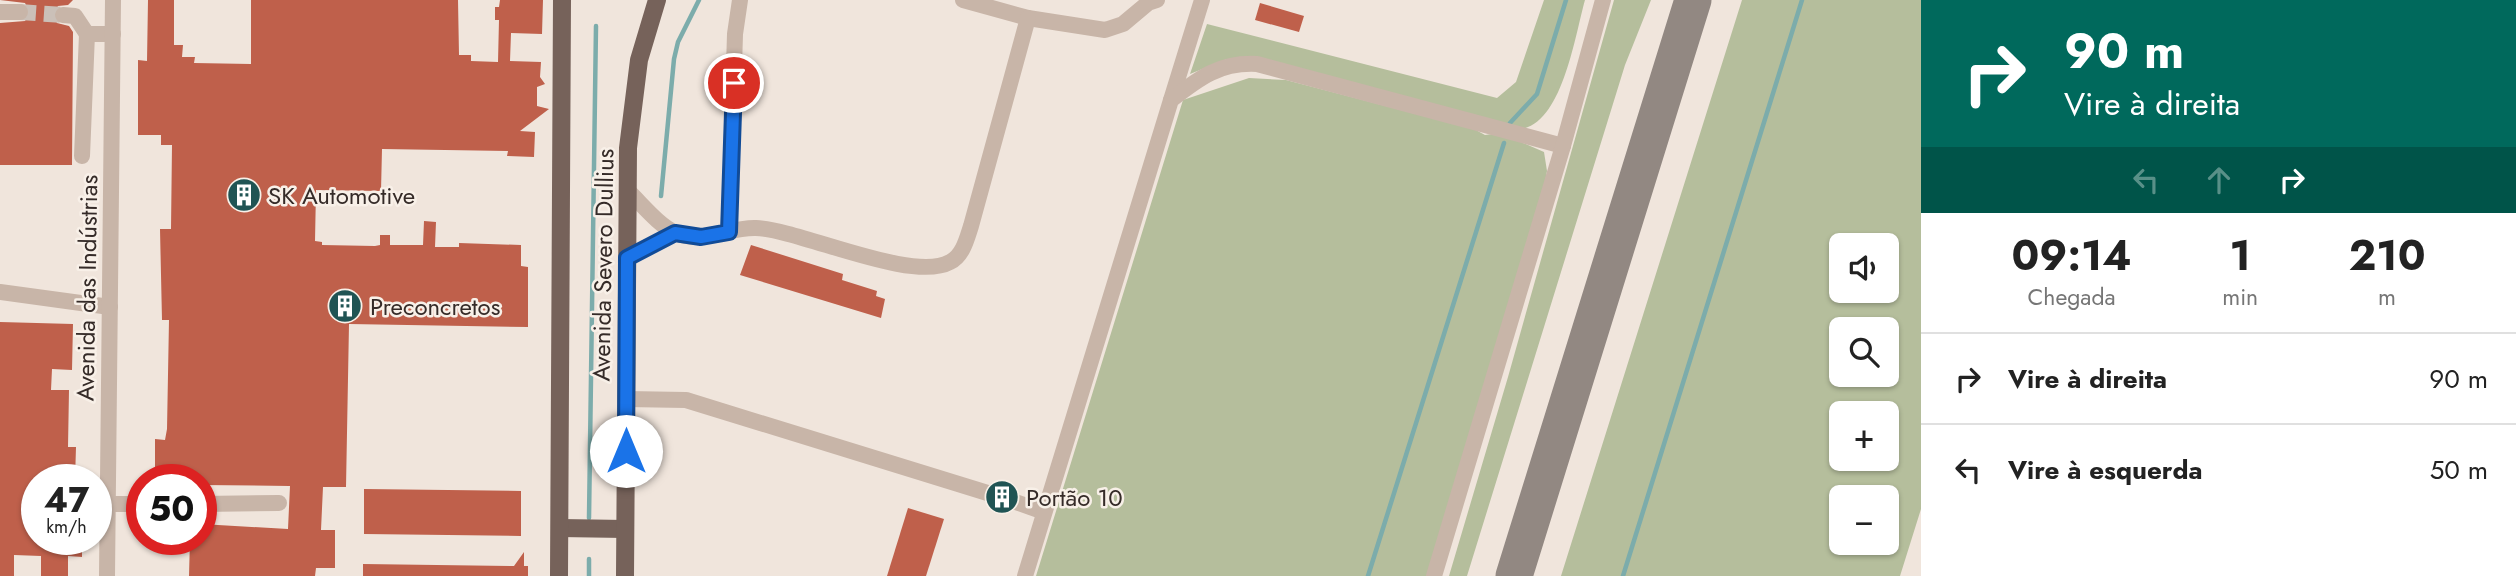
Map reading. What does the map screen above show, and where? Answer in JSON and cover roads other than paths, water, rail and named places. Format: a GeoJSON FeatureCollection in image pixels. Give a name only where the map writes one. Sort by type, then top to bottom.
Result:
{"type":"FeatureCollection","features":[{"type":"Feature","properties":{"kind":"main road","name":"Avenida Severo Dullius"},"geometry":{"type":"LineString","coordinates":[[559,576],[562,0]]}},
{"type":"Feature","properties":{"kind":"main road","name":"Avenida Severo Dullius"},"geometry":{"type":"LineString","coordinates":[[625,576],[628,148],[639,60],[657,0]]}},
{"type":"Feature","properties":{"kind":"main road"},"geometry":{"type":"LineString","coordinates":[[560,528],[625,529]]}},
{"type":"Feature","properties":{"kind":"street","name":"Avenida das Indústrias"},"geometry":{"type":"LineString","coordinates":[[108,464],[113,0]]}},
{"type":"Feature","properties":{"kind":"street"},"geometry":{"type":"LineString","coordinates":[[729,232],[735,34],[740,0]]}},
{"type":"Feature","properties":{"kind":"street"},"geometry":{"type":"LineString","coordinates":[[962,0],[1028,18],[1105,30],[1124,24],[1147,3],[1157,0]]}},
{"type":"Feature","properties":{"kind":"street"},"geometry":{"type":"LineString","coordinates":[[1025,576],[1202,0]]}},
{"type":"Feature","properties":{"kind":"street"},"geometry":{"type":"LineString","coordinates":[[1434,576],[1563,146],[1603,0]]}},
{"type":"Feature","properties":{"kind":"street"},"geometry":{"type":"LineString","coordinates":[[0,12],[20,12]]}},
{"type":"Feature","properties":{"kind":"street"},"geometry":{"type":"LineString","coordinates":[[63,15],[75,16],[88,34],[82,156]]}},
{"type":"Feature","properties":{"kind":"street"},"geometry":{"type":"LineString","coordinates":[[628,191],[675,233],[701,237],[756,228],[906,265],[939,266],[952,262],[962,250],[971,226],[1028,18]]}},
{"type":"Feature","properties":{"kind":"street"},"geometry":{"type":"LineString","coordinates":[[88,34],[113,34]]}},
{"type":"Feature","properties":{"kind":"street"},"geometry":{"type":"LineString","coordinates":[[1171,100],[1209,71],[1237,63],[1257,64],[1563,146]]}},
{"type":"Feature","properties":{"kind":"street"},"geometry":{"type":"LineString","coordinates":[[627,258],[675,233]]}},
{"type":"Feature","properties":{"kind":"street"},"geometry":{"type":"LineString","coordinates":[[0,292],[110,307]]}},
{"type":"Feature","properties":{"kind":"street"},"geometry":{"type":"LineString","coordinates":[[626,399],[686,400],[994,495]]}},
{"type":"Feature","properties":{"kind":"street"},"geometry":{"type":"LineString","coordinates":[[1010,500],[1044,512]]}},
{"type":"Feature","properties":{"kind":"street"},"geometry":{"type":"LineString","coordinates":[[217,503],[279,503]]}},
{"type":"Feature","properties":{"kind":"street","name":"Avenida das Indústrias"},"geometry":{"type":"LineString","coordinates":[[107,555],[107,576]]}},
{"type":"Feature","properties":{"kind":"waterway"},"geometry":{"type":"LineString","coordinates":[[661,196],[674,59],[678,42],[699,0]]}},
{"type":"Feature","properties":{"kind":"waterway"},"geometry":{"type":"LineString","coordinates":[[1510,123],[1537,94],[1566,0]]}},
{"type":"Feature","properties":{"kind":"waterway"},"geometry":{"type":"LineString","coordinates":[[1623,576],[1802,0]]}},
{"type":"Feature","properties":{"kind":"waterway"},"geometry":{"type":"LineString","coordinates":[[589,518],[596,26]]}},
{"type":"Feature","properties":{"kind":"waterway"},"geometry":{"type":"LineString","coordinates":[[1368,576],[1504,143]]}},
{"type":"Feature","properties":{"kind":"waterway"},"geometry":{"type":"LineString","coordinates":[[589,559],[589,576]]}},
{"type":"Feature","properties":{"kind":"tunnel"},"geometry":{"type":"LineString","coordinates":[[20,12],[63,15]]}},
{"type":"Feature","properties":{"kind":"place","name":"SK Automotive"},"geometry":{"type":"Point","coordinates":[244,195]}},
{"type":"Feature","properties":{"kind":"place","name":"Preconcretos"},"geometry":{"type":"Point","coordinates":[345,306]}},
{"type":"Feature","properties":{"kind":"place","name":"Portão 10"},"geometry":{"type":"Point","coordinates":[1002,497]}}]}
